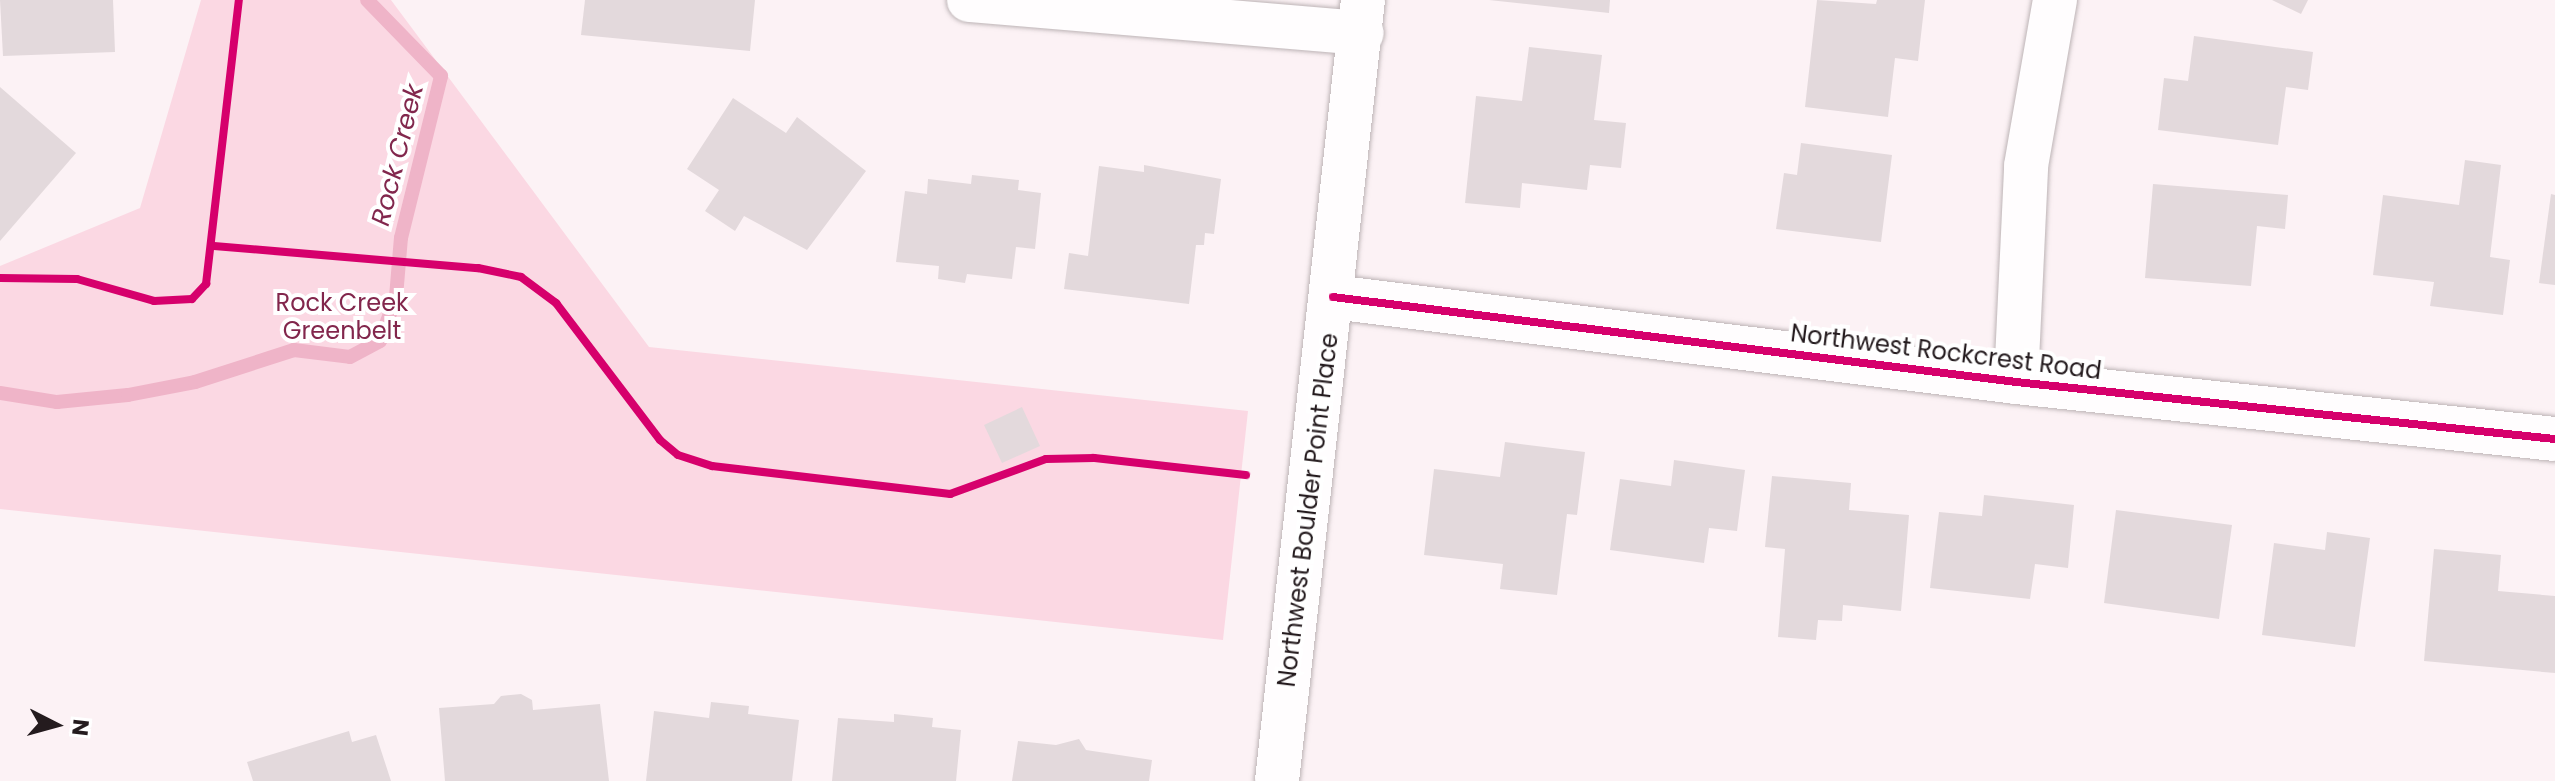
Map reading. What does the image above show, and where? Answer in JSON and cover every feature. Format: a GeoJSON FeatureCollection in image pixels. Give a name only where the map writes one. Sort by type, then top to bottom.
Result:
{"type":"FeatureCollection","features":[{"type":"Feature","properties":{"kind":"street"},"geometry":{"type":"LineString","coordinates":[[969,0],[1362,17]]}},
{"type":"Feature","properties":{"kind":"street"},"geometry":{"type":"LineString","coordinates":[[2016,382],[2026,166],[2055,0]]}},
{"type":"Feature","properties":{"kind":"street","name":"Northwest Boulder Point Place"},"geometry":{"type":"LineString","coordinates":[[1277,781],[1362,17]]}},
{"type":"Feature","properties":{"kind":"street","name":"Northwest Rockcrest Road"},"geometry":{"type":"LineString","coordinates":[[1333,297],[2016,382],[2555,439]]}},
{"type":"Feature","properties":{"kind":"green space","name":"Rock Creek Greenbelt"},"geometry":{"type":"Polygon","coordinates":[[[201,0],[391,0],[649,347],[1248,411],[1223,640],[0,509],[0,266],[140,208],[201,0]]]}},
{"type":"Feature","properties":{"kind":"building"},"geometry":{"type":"Polygon","coordinates":[[[0,0],[113,0],[115,52],[3,56],[0,0]]]}},
{"type":"Feature","properties":{"kind":"building"},"geometry":{"type":"Polygon","coordinates":[[[585,0],[755,0],[750,51],[581,35],[585,0]]]}},
{"type":"Feature","properties":{"kind":"building"},"geometry":{"type":"Polygon","coordinates":[[[1489,0],[1610,0],[1609,13],[1489,0]]]}},
{"type":"Feature","properties":{"kind":"building"},"geometry":{"type":"Polygon","coordinates":[[[1817,0],[1876,4],[1877,0],[1925,0],[1918,61],[1895,58],[1888,117],[1805,107],[1817,0]]]}},
{"type":"Feature","properties":{"kind":"building"},"geometry":{"type":"Polygon","coordinates":[[[2272,0],[2308,0],[2301,14],[2272,0]]]}},
{"type":"Feature","properties":{"kind":"building"},"geometry":{"type":"Polygon","coordinates":[[[2194,36],[2313,52],[2308,90],[2286,87],[2278,145],[2158,130],[2164,78],[2188,81],[2194,36]]]}},
{"type":"Feature","properties":{"kind":"building"},"geometry":{"type":"Polygon","coordinates":[[[1529,47],[1602,55],[1594,120],[1626,123],[1621,168],[1590,165],[1587,190],[1522,183],[1520,208],[1465,203],[1476,96],[1522,101],[1529,47]]]}},
{"type":"Feature","properties":{"kind":"building"},"geometry":{"type":"Polygon","coordinates":[[[0,87],[76,153],[0,241],[0,87]]]}},
{"type":"Feature","properties":{"kind":"building"},"geometry":{"type":"Polygon","coordinates":[[[733,98],[786,133],[797,117],[866,171],[807,250],[744,216],[735,231],[705,211],[719,190],[687,169],[733,98]]]}},
{"type":"Feature","properties":{"kind":"building"},"geometry":{"type":"Polygon","coordinates":[[[1801,143],[1892,155],[1881,242],[1776,229],[1784,173],[1797,175],[1801,143]]]}},
{"type":"Feature","properties":{"kind":"building"},"geometry":{"type":"Polygon","coordinates":[[[2465,160],[2501,165],[2490,257],[2510,260],[2503,315],[2430,306],[2434,282],[2373,275],[2383,195],[2459,205],[2465,160]]]}},
{"type":"Feature","properties":{"kind":"building"},"geometry":{"type":"Polygon","coordinates":[[[1144,165],[1221,179],[1214,234],[1205,233],[1204,245],[1196,245],[1189,304],[1064,289],[1069,253],[1088,256],[1099,166],[1144,172],[1144,165]]]}},
{"type":"Feature","properties":{"kind":"building"},"geometry":{"type":"Polygon","coordinates":[[[972,175],[1019,180],[1018,190],[1041,193],[1035,249],[1016,247],[1012,279],[967,274],[965,283],[938,279],[939,266],[896,262],[905,191],[927,194],[928,179],[971,184],[972,175]]]}},
{"type":"Feature","properties":{"kind":"building"},"geometry":{"type":"Polygon","coordinates":[[[2153,184],[2288,195],[2285,229],[2257,226],[2251,286],[2145,278],[2153,184]]]}},
{"type":"Feature","properties":{"kind":"building"},"geometry":{"type":"Polygon","coordinates":[[[2551,194],[2555,195],[2555,285],[2539,283],[2551,194]]]}},
{"type":"Feature","properties":{"kind":"building"},"geometry":{"type":"Polygon","coordinates":[[[1022,407],[1040,446],[1002,463],[984,425],[1022,407]]]}},
{"type":"Feature","properties":{"kind":"building"},"geometry":{"type":"Polygon","coordinates":[[[1505,442],[1585,452],[1577,515],[1567,514],[1557,595],[1500,589],[1503,564],[1424,555],[1434,469],[1500,477],[1505,442]]]}},
{"type":"Feature","properties":{"kind":"building"},"geometry":{"type":"Polygon","coordinates":[[[1674,460],[1745,470],[1737,531],[1709,528],[1704,563],[1610,550],[1620,479],[1671,486],[1674,460]]]}},
{"type":"Feature","properties":{"kind":"building"},"geometry":{"type":"Polygon","coordinates":[[[1772,476],[1851,483],[1849,510],[1909,515],[1901,611],[1843,605],[1842,621],[1818,620],[1816,640],[1778,637],[1785,549],[1765,547],[1772,476]]]}},
{"type":"Feature","properties":{"kind":"building"},"geometry":{"type":"Polygon","coordinates":[[[1984,495],[2074,505],[2068,568],[2035,564],[2030,599],[1930,588],[1939,512],[1982,516],[1984,495]]]}},
{"type":"Feature","properties":{"kind":"building"},"geometry":{"type":"Polygon","coordinates":[[[2116,510],[2232,525],[2219,619],[2104,603],[2116,510]]]}},
{"type":"Feature","properties":{"kind":"building"},"geometry":{"type":"Polygon","coordinates":[[[2327,532],[2370,538],[2355,647],[2262,635],[2274,543],[2325,550],[2327,532]]]}},
{"type":"Feature","properties":{"kind":"building"},"geometry":{"type":"Polygon","coordinates":[[[2434,549],[2501,555],[2498,591],[2555,596],[2555,673],[2424,661],[2434,549]]]}},
{"type":"Feature","properties":{"kind":"building"},"geometry":{"type":"Polygon","coordinates":[[[521,694],[532,700],[533,710],[600,704],[609,781],[445,781],[439,708],[494,704],[501,696],[521,694]]]}},
{"type":"Feature","properties":{"kind":"building"},"geometry":{"type":"Polygon","coordinates":[[[711,702],[749,706],[748,714],[799,720],[792,781],[646,781],[654,711],[709,718],[711,702]]]}},
{"type":"Feature","properties":{"kind":"building"},"geometry":{"type":"Polygon","coordinates":[[[894,714],[933,718],[932,727],[961,730],[956,781],[832,781],[838,718],[894,722],[894,714]]]}},
{"type":"Feature","properties":{"kind":"building"},"geometry":{"type":"Polygon","coordinates":[[[349,731],[352,742],[376,735],[391,781],[253,781],[247,762],[349,731]]]}},
{"type":"Feature","properties":{"kind":"building"},"geometry":{"type":"Polygon","coordinates":[[[1079,739],[1086,750],[1152,760],[1149,781],[1012,781],[1018,741],[1056,745],[1079,739]]]}},
{"type":"Feature","properties":{"kind":"waterway","name":"Rock Creek"},"geometry":{"type":"LineString","coordinates":[[0,393],[57,402],[128,395],[195,382],[294,350],[350,357],[380,341],[396,297],[401,238],[441,76],[367,0]]}},
{"type":"Feature","properties":{"kind":"cycle path"},"geometry":{"type":"LineString","coordinates":[[0,278],[77,279],[154,301],[192,299],[206,284],[239,0]]}},
{"type":"Feature","properties":{"kind":"cycle path"},"geometry":{"type":"LineString","coordinates":[[214,246],[478,268],[521,277],[556,303],[660,440],[678,455],[712,466],[950,494],[1046,459],[1094,458],[1246,475]]}},
{"type":"Feature","properties":{"kind":"cycle path"},"geometry":{"type":"LineString","coordinates":[[1333,297],[2016,382],[2555,439]]}}]}
